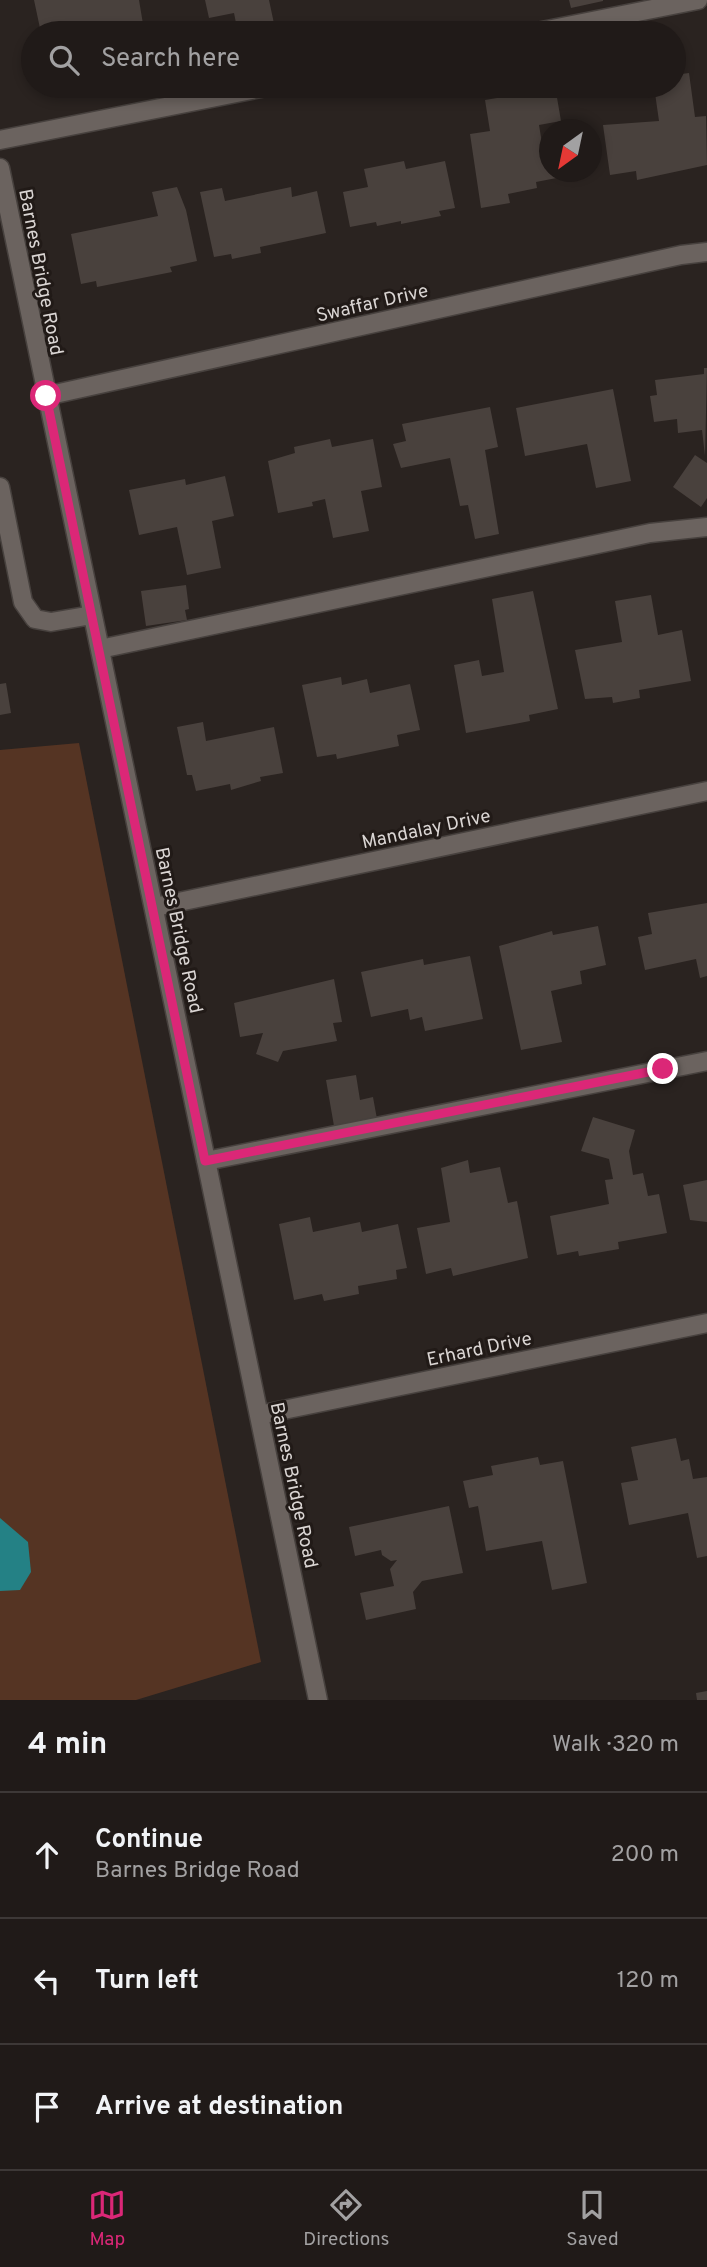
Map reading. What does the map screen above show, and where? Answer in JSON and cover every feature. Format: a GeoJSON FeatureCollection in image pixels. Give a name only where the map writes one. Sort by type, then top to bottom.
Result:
{"type":"FeatureCollection","features":[{"type":"Feature","properties":{"kind":"street"},"geometry":{"type":"LineString","coordinates":[[592,21],[698,0]]}},
{"type":"Feature","properties":{"kind":"street"},"geometry":{"type":"LineString","coordinates":[[0,140],[211,98]]}},
{"type":"Feature","properties":{"kind":"street","name":"Barnes Bridge Road"},"geometry":{"type":"LineString","coordinates":[[0,168],[318,1700]]}},
{"type":"Feature","properties":{"kind":"street","name":"Swaffar Drive"},"geometry":{"type":"LineString","coordinates":[[46,396],[681,255],[707,253]]}},
{"type":"Feature","properties":{"kind":"street"},"geometry":{"type":"LineString","coordinates":[[0,487],[23,602],[35,619],[51,622],[92,615]]}},
{"type":"Feature","properties":{"kind":"street"},"geometry":{"type":"LineString","coordinates":[[100,649],[650,533],[707,527]]}},
{"type":"Feature","properties":{"kind":"street","name":"Mandalay Drive"},"geometry":{"type":"LineString","coordinates":[[155,907],[707,790]]}},
{"type":"Feature","properties":{"kind":"street"},"geometry":{"type":"LineString","coordinates":[[205,1161],[707,1060]]}},
{"type":"Feature","properties":{"kind":"street","name":"Erhard Drive"},"geometry":{"type":"LineString","coordinates":[[259,1415],[707,1323]]}},
{"type":"Feature","properties":{"kind":"shaded area"},"geometry":{"type":"Polygon","coordinates":[[[79,743],[261,1662],[136,1700],[0,1700],[0,750],[79,743]]]}},
{"type":"Feature","properties":{"kind":"water"},"geometry":{"type":"Polygon","coordinates":[[[0,1518],[28,1542],[31,1572],[20,1590],[0,1591],[0,1518]]]}},
{"type":"Feature","properties":{"kind":"building"},"geometry":{"type":"Polygon","coordinates":[[[34,0],[139,0],[142,21],[38,21],[34,0]]]}},
{"type":"Feature","properties":{"kind":"building"},"geometry":{"type":"Polygon","coordinates":[[[205,0],[269,0],[273,21],[236,21],[234,13],[209,18],[205,0]]]}},
{"type":"Feature","properties":{"kind":"building"},"geometry":{"type":"Polygon","coordinates":[[[569,0],[603,0],[603,1],[571,8],[569,0]]]}},
{"type":"Feature","properties":{"kind":"building"},"geometry":{"type":"Polygon","coordinates":[[[686,73],[689,73],[695,117],[706,116],[707,165],[637,180],[636,171],[610,175],[603,125],[659,121],[656,98],[686,98],[686,73]]]}},
{"type":"Feature","properties":{"kind":"building"},"geometry":{"type":"Polygon","coordinates":[[[557,98],[561,119],[539,119],[537,188],[508,194],[510,203],[481,208],[470,134],[490,131],[485,100],[557,98]]]}},
{"type":"Feature","properties":{"kind":"building"},"geometry":{"type":"Polygon","coordinates":[[[404,161],[406,169],[445,161],[455,208],[439,211],[441,216],[401,224],[401,221],[377,226],[376,222],[350,227],[343,192],[368,187],[364,169],[404,161]]]}},
{"type":"Feature","properties":{"kind":"building"},"geometry":{"type":"Polygon","coordinates":[[[177,187],[186,210],[197,261],[170,267],[172,272],[97,287],[96,281],[81,284],[71,234],[158,216],[152,192],[177,187]]]}},
{"type":"Feature","properties":{"kind":"building"},"geometry":{"type":"Polygon","coordinates":[[[291,187],[292,197],[317,191],[326,233],[260,247],[261,253],[232,259],[231,254],[214,257],[200,192],[222,188],[225,201],[291,187]]]}},
{"type":"Feature","properties":{"kind":"building"},"geometry":{"type":"Polygon","coordinates":[[[704,368],[707,368],[705,456],[702,430],[678,433],[677,419],[654,422],[650,396],[657,395],[655,380],[704,374],[704,368]]]}},
{"type":"Feature","properties":{"kind":"building"},"geometry":{"type":"Polygon","coordinates":[[[613,389],[631,481],[596,488],[587,444],[525,456],[516,408],[613,389]]]}},
{"type":"Feature","properties":{"kind":"building"},"geometry":{"type":"Polygon","coordinates":[[[490,407],[498,447],[485,450],[499,534],[475,539],[468,505],[460,506],[450,458],[401,468],[393,444],[406,441],[402,424],[490,407]]]}},
{"type":"Feature","properties":{"kind":"building"},"geometry":{"type":"Polygon","coordinates":[[[330,439],[332,447],[373,439],[382,487],[361,491],[369,531],[333,538],[325,499],[312,502],[313,506],[278,513],[268,461],[295,453],[294,447],[330,439]]]}},
{"type":"Feature","properties":{"kind":"building"},"geometry":{"type":"Polygon","coordinates":[[[695,455],[707,463],[707,498],[701,507],[673,487],[695,455]]]}},
{"type":"Feature","properties":{"kind":"building"},"geometry":{"type":"Polygon","coordinates":[[[225,476],[234,516],[212,521],[221,568],[187,575],[177,527],[139,535],[129,490],[185,479],[186,485],[225,476]]]}},
{"type":"Feature","properties":{"kind":"building"},"geometry":{"type":"Polygon","coordinates":[[[186,585],[189,609],[185,610],[187,620],[146,626],[141,591],[186,585]]]}},
{"type":"Feature","properties":{"kind":"building"},"geometry":{"type":"Polygon","coordinates":[[[533,591],[558,709],[529,715],[530,721],[466,733],[454,665],[479,660],[482,676],[504,672],[492,599],[533,591]]]}},
{"type":"Feature","properties":{"kind":"building"},"geometry":{"type":"Polygon","coordinates":[[[651,595],[658,635],[682,630],[691,681],[639,690],[640,698],[613,703],[612,697],[585,699],[575,650],[622,642],[615,601],[651,595]]]}},
{"type":"Feature","properties":{"kind":"building"},"geometry":{"type":"Polygon","coordinates":[[[341,677],[342,685],[367,679],[370,693],[410,684],[420,730],[397,735],[399,746],[337,759],[336,754],[317,757],[302,685],[341,677]]]}},
{"type":"Feature","properties":{"kind":"building"},"geometry":{"type":"Polygon","coordinates":[[[6,683],[11,713],[0,715],[0,684],[6,683]]]}},
{"type":"Feature","properties":{"kind":"building"},"geometry":{"type":"Polygon","coordinates":[[[203,722],[206,741],[274,727],[283,773],[260,777],[261,781],[231,790],[230,784],[196,791],[192,775],[187,775],[177,727],[203,722]]]}},
{"type":"Feature","properties":{"kind":"building"},"geometry":{"type":"Polygon","coordinates":[[[707,903],[707,976],[700,978],[696,959],[645,970],[638,937],[652,934],[648,913],[707,903]]]}},
{"type":"Feature","properties":{"kind":"building"},"geometry":{"type":"Polygon","coordinates":[[[598,926],[606,965],[580,971],[582,984],[551,991],[562,1042],[521,1050],[499,946],[552,931],[553,935],[598,926]]]}},
{"type":"Feature","properties":{"kind":"building"},"geometry":{"type":"Polygon","coordinates":[[[470,956],[483,1019],[425,1031],[422,1017],[410,1020],[408,1009],[371,1017],[361,972],[423,959],[424,965],[470,956]]]}},
{"type":"Feature","properties":{"kind":"building"},"geometry":{"type":"Polygon","coordinates":[[[334,979],[342,1022],[333,1023],[337,1041],[283,1051],[278,1062],[256,1054],[263,1033],[240,1037],[234,1003],[334,979]]]}},
{"type":"Feature","properties":{"kind":"building"},"geometry":{"type":"Polygon","coordinates":[[[356,1075],[360,1100],[373,1097],[377,1119],[334,1126],[326,1080],[356,1075]]]}},
{"type":"Feature","properties":{"kind":"building"},"geometry":{"type":"Polygon","coordinates":[[[593,1117],[635,1130],[629,1151],[633,1175],[643,1173],[648,1196],[659,1194],[667,1233],[618,1242],[619,1249],[579,1256],[578,1251],[557,1255],[550,1216],[609,1204],[605,1180],[613,1179],[609,1159],[581,1151],[593,1117]]]}},
{"type":"Feature","properties":{"kind":"building"},"geometry":{"type":"Polygon","coordinates":[[[468,1160],[470,1173],[500,1167],[508,1203],[517,1201],[528,1258],[453,1276],[451,1268],[426,1274],[417,1228],[450,1222],[441,1168],[468,1160]]]}},
{"type":"Feature","properties":{"kind":"building"},"geometry":{"type":"Polygon","coordinates":[[[707,1180],[707,1222],[690,1220],[683,1185],[707,1180]]]}},
{"type":"Feature","properties":{"kind":"building"},"geometry":{"type":"Polygon","coordinates":[[[310,1217],[313,1232],[360,1222],[362,1232],[398,1224],[407,1268],[396,1270],[397,1279],[358,1286],[359,1294],[324,1301],[322,1294],[294,1300],[279,1224],[310,1217]]]}},
{"type":"Feature","properties":{"kind":"building"},"geometry":{"type":"Polygon","coordinates":[[[676,1438],[681,1461],[689,1459],[693,1479],[707,1477],[707,1556],[697,1558],[688,1513],[629,1525],[621,1483],[638,1480],[631,1447],[676,1438]]]}},
{"type":"Feature","properties":{"kind":"building"},"geometry":{"type":"Polygon","coordinates":[[[538,1457],[540,1465],[563,1461],[587,1583],[552,1590],[542,1541],[486,1551],[478,1506],[469,1508],[463,1481],[493,1475],[491,1466],[538,1457]]]}},
{"type":"Feature","properties":{"kind":"building"},"geometry":{"type":"Polygon","coordinates":[[[449,1506],[463,1573],[422,1581],[413,1592],[416,1609],[366,1620],[360,1593],[394,1586],[390,1569],[397,1560],[391,1561],[382,1555],[381,1550],[355,1556],[349,1527],[449,1506]]]}},
{"type":"Feature","properties":{"kind":"building"},"geometry":{"type":"Polygon","coordinates":[[[707,1691],[707,1700],[697,1700],[696,1693],[707,1691]]]}},
{"type":"Feature","properties":{"kind":"route"},"geometry":{"type":"LineString","coordinates":[[46,396],[155,907],[205,1161],[663,1069]]}}]}
